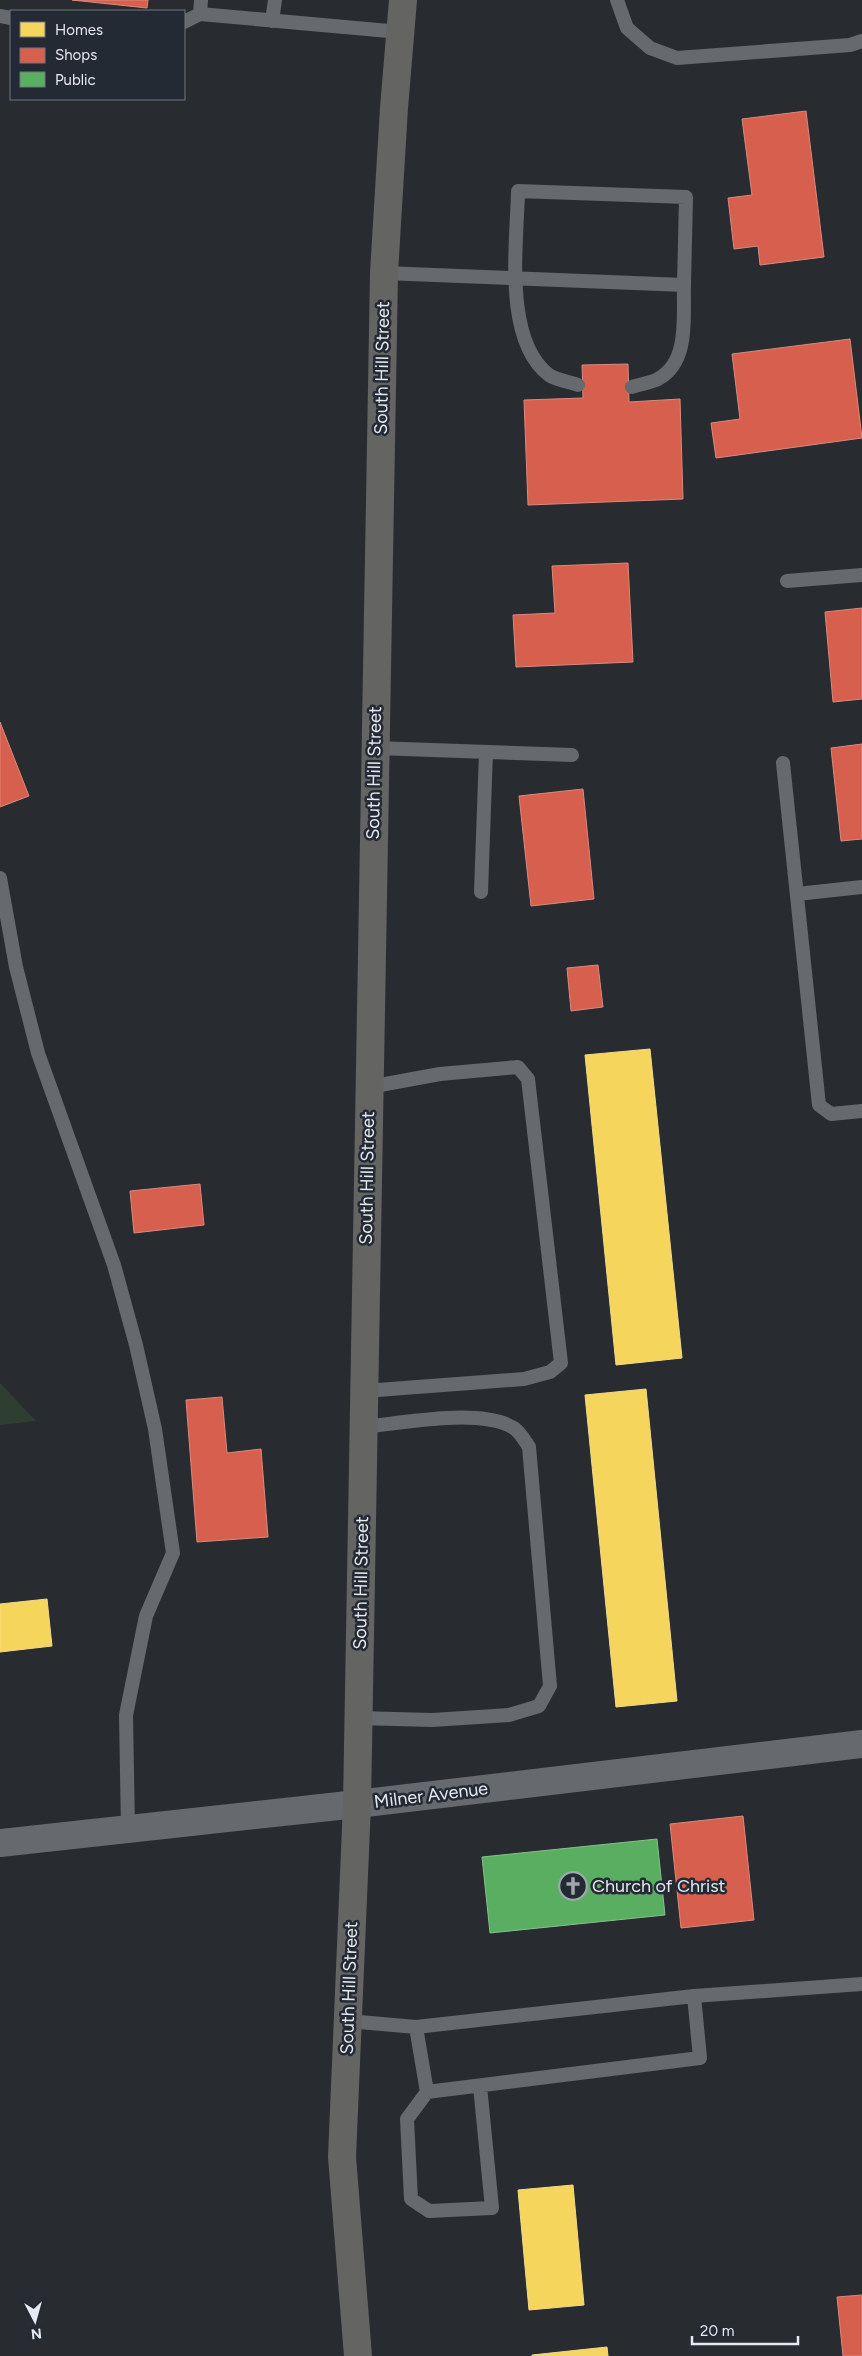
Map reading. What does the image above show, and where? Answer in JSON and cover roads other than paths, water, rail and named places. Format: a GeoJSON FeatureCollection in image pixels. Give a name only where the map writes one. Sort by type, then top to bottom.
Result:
{"type":"FeatureCollection","features":[{"type":"Feature","properties":{"kind":"main road","name":"South Hill Street"},"geometry":{"type":"LineString","coordinates":[[358,2356],[342,2157],[357,1804],[384,273],[403,0]]}},
{"type":"Feature","properties":{"kind":"street","name":"Milner Avenue"},"geometry":{"type":"LineString","coordinates":[[0,1843],[357,1804],[862,1744]]}},
{"type":"Feature","properties":{"kind":"lane"},"geometry":{"type":"LineString","coordinates":[[200,14],[201,0]]}},
{"type":"Feature","properties":{"kind":"lane"},"geometry":{"type":"LineString","coordinates":[[272,21],[275,0]]}},
{"type":"Feature","properties":{"kind":"lane"},"geometry":{"type":"LineString","coordinates":[[617,0],[628,28],[650,48],[677,58],[850,45],[862,41]]}},
{"type":"Feature","properties":{"kind":"lane"},"geometry":{"type":"LineString","coordinates":[[185,22],[200,14],[400,32]]}},
{"type":"Feature","properties":{"kind":"lane"},"geometry":{"type":"LineString","coordinates":[[578,385],[550,376],[533,358],[518,314],[516,279],[518,191],[686,198],[682,344],[674,367],[658,380],[632,386]]}},
{"type":"Feature","properties":{"kind":"lane"},"geometry":{"type":"LineString","coordinates":[[384,273],[684,286]]}},
{"type":"Feature","properties":{"kind":"lane"},"geometry":{"type":"LineString","coordinates":[[787,581],[862,575]]}},
{"type":"Feature","properties":{"kind":"lane"},"geometry":{"type":"LineString","coordinates":[[375,748],[572,755]]}},
{"type":"Feature","properties":{"kind":"lane"},"geometry":{"type":"LineString","coordinates":[[482,892],[486,752]]}},
{"type":"Feature","properties":{"kind":"lane"},"geometry":{"type":"LineString","coordinates":[[783,763],[819,1105],[831,1114],[862,1111]]}},
{"type":"Feature","properties":{"kind":"lane"},"geometry":{"type":"LineString","coordinates":[[0,878],[16,967],[38,1054],[114,1265],[136,1345],[154,1429],[173,1552],[146,1616],[126,1715],[128,1829]]}},
{"type":"Feature","properties":{"kind":"lane"},"geometry":{"type":"LineString","coordinates":[[797,894],[862,886]]}},
{"type":"Feature","properties":{"kind":"lane"},"geometry":{"type":"LineString","coordinates":[[364,1391],[524,1379],[550,1372],[561,1363],[528,1079],[518,1067],[440,1074],[369,1087]]}},
{"type":"Feature","properties":{"kind":"lane"},"geometry":{"type":"LineString","coordinates":[[358,1718],[432,1720],[509,1715],[539,1706],[550,1686],[529,1447],[514,1427],[487,1418],[443,1418],[363,1427]]}},
{"type":"Feature","properties":{"kind":"lane"},"geometry":{"type":"LineString","coordinates":[[348,2021],[416,2027],[694,1996],[862,1984]]}},
{"type":"Feature","properties":{"kind":"lane"},"geometry":{"type":"LineString","coordinates":[[427,2092],[700,2058],[694,1996]]}},
{"type":"Feature","properties":{"kind":"lane"},"geometry":{"type":"LineString","coordinates":[[416,2027],[427,2092],[406,2120],[411,2199],[429,2212],[492,2208],[480,2086]]}},
{"type":"Feature","properties":{"kind":"place","name":"Church of Christ"},"geometry":{"type":"Point","coordinates":[573,1886]}}]}
